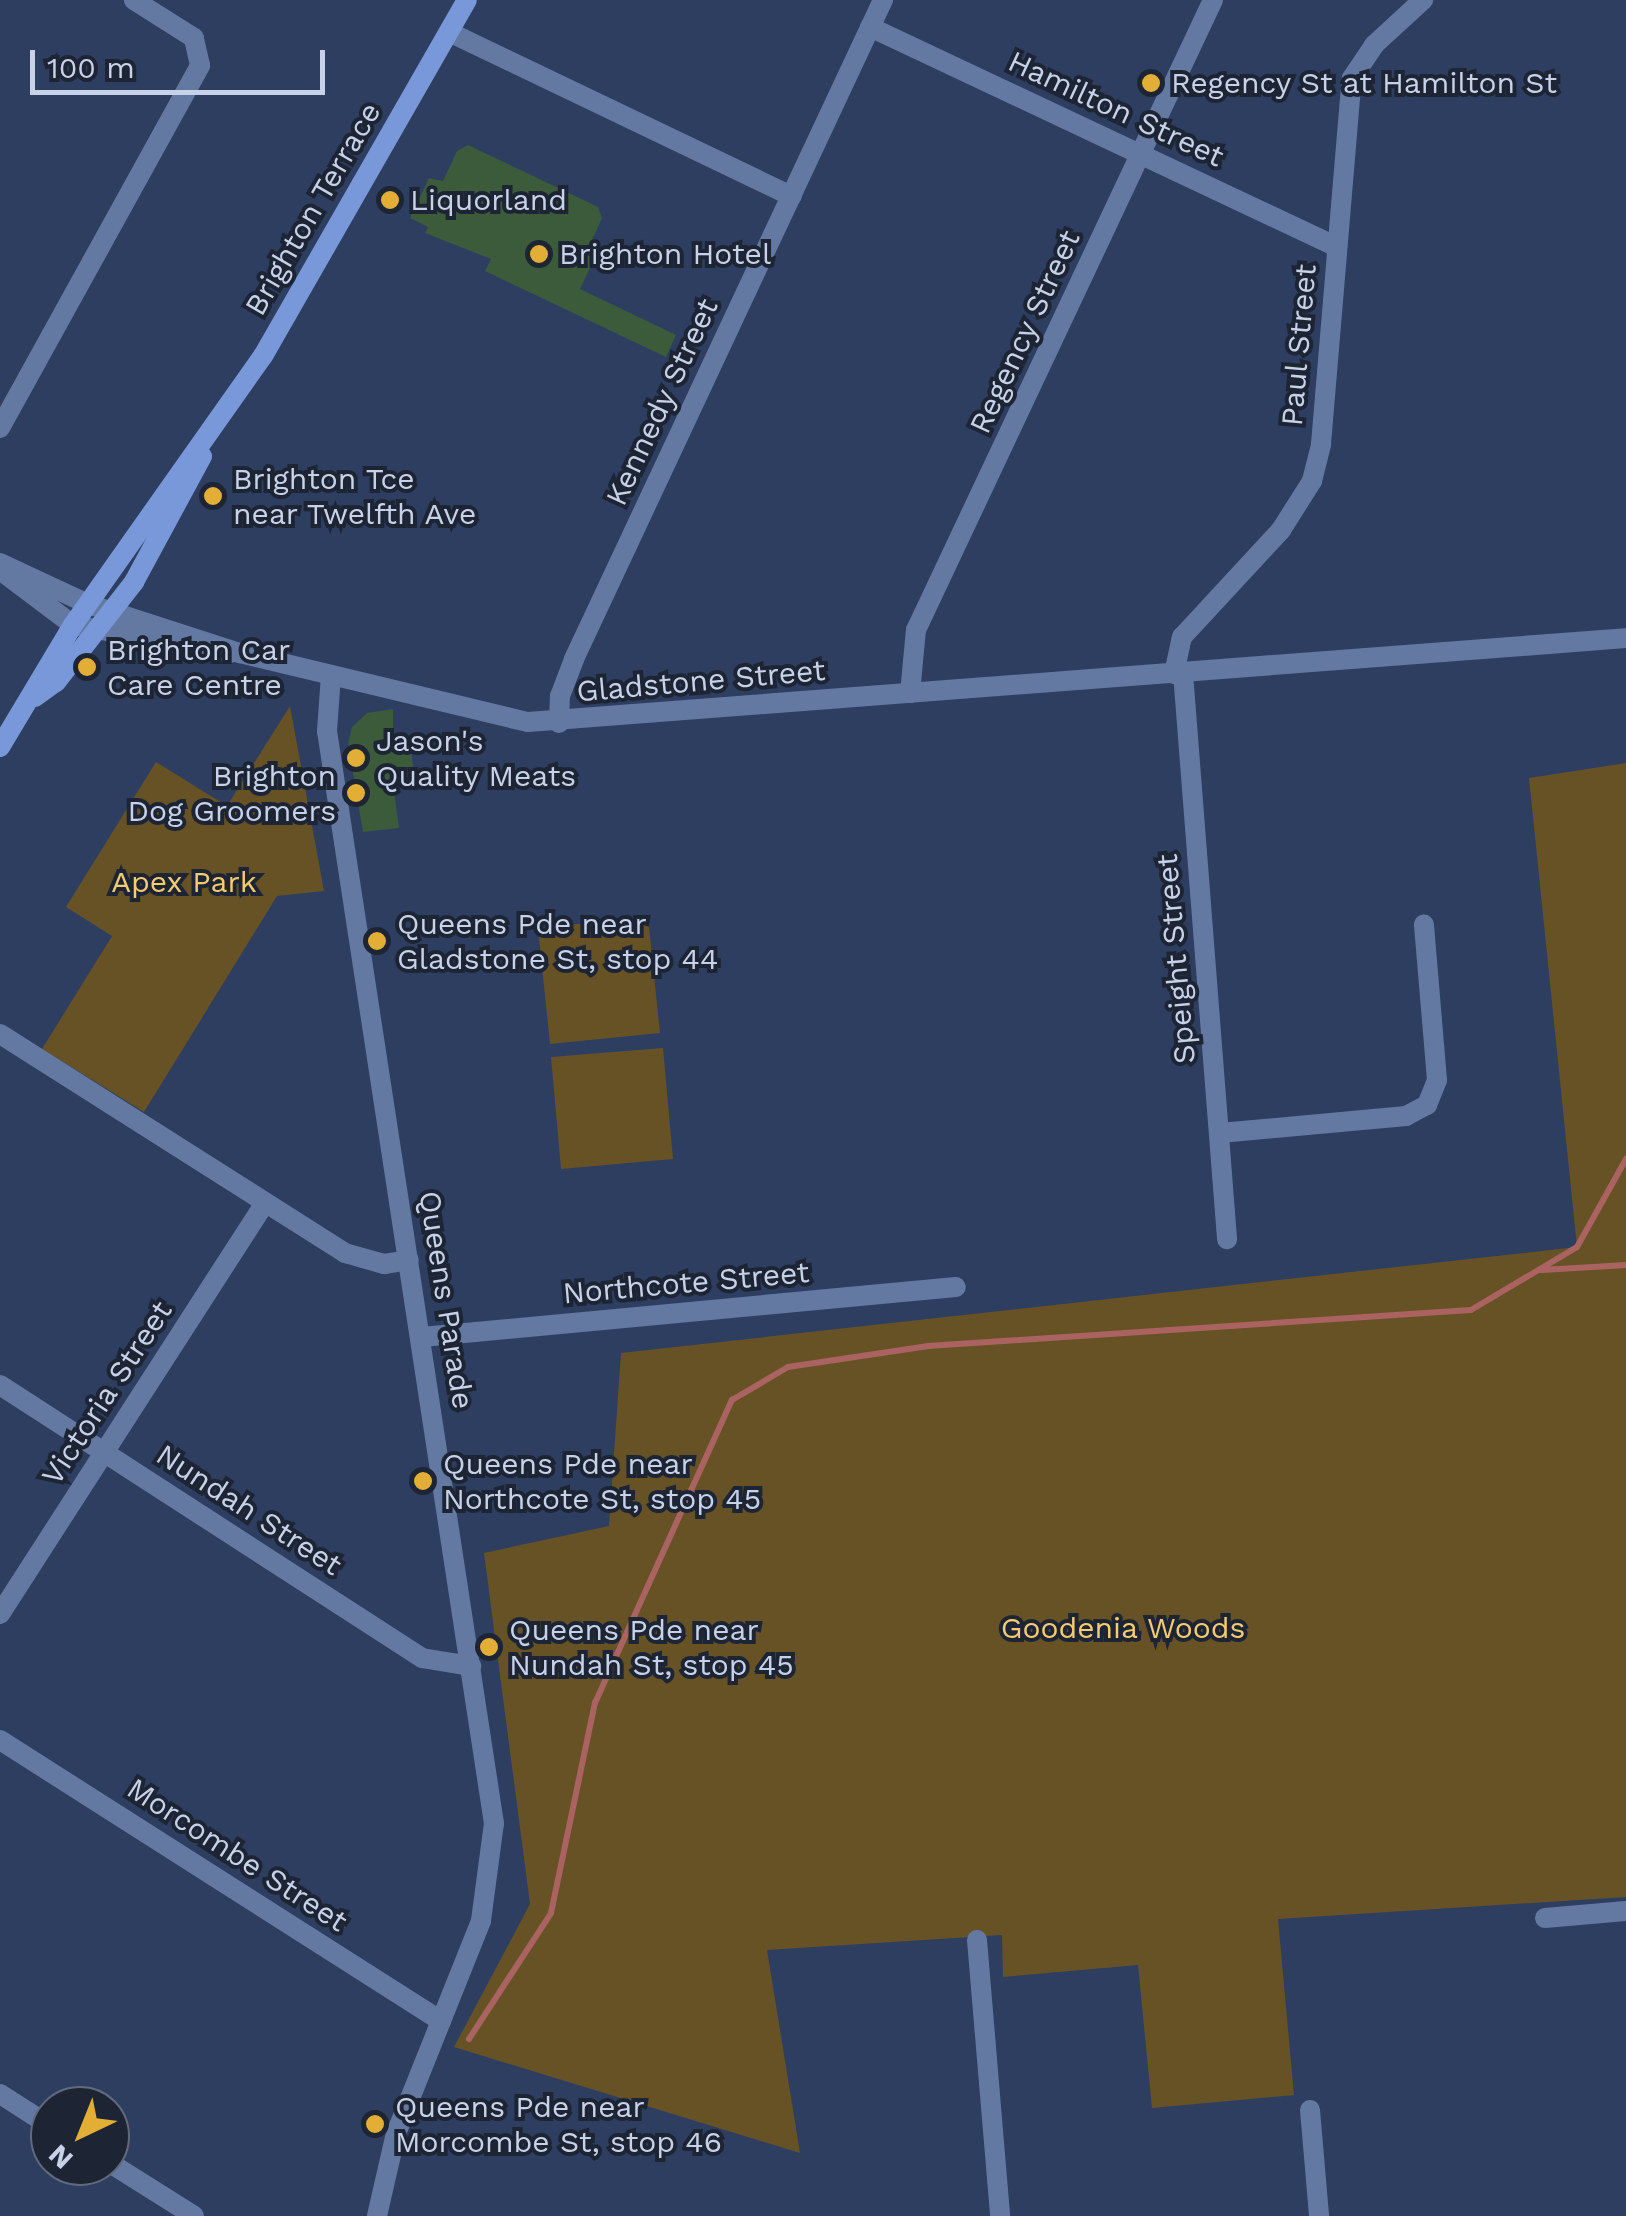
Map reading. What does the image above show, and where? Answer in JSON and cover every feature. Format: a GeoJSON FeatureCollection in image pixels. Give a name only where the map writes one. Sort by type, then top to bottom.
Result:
{"type":"FeatureCollection","features":[{"type":"Feature","properties":{"kind":"main road","name":"Brighton Terrace"},"geometry":{"type":"LineString","coordinates":[[34,698],[73,626],[206,445],[467,0]]}},
{"type":"Feature","properties":{"kind":"main road","name":"Brighton Terrace"},"geometry":{"type":"LineString","coordinates":[[34,698],[112,611],[192,483],[206,445]]}},
{"type":"Feature","properties":{"kind":"main road"},"geometry":{"type":"LineString","coordinates":[[0,747],[34,698]]}},
{"type":"Feature","properties":{"kind":"street"},"geometry":{"type":"LineString","coordinates":[[0,428],[200,65],[194,38],[162,7],[134,0]]}},
{"type":"Feature","properties":{"kind":"street","name":"Kennedy Street"},"geometry":{"type":"LineString","coordinates":[[560,723],[568,672],[883,0]]}},
{"type":"Feature","properties":{"kind":"street","name":"Regency Street"},"geometry":{"type":"LineString","coordinates":[[910,693],[916,630],[1213,0]]}},
{"type":"Feature","properties":{"kind":"street","name":"Paul Street"},"geometry":{"type":"LineString","coordinates":[[1178,674],[1182,637],[1281,530],[1312,481],[1321,444],[1352,78],[1374,45],[1423,0]]}},
{"type":"Feature","properties":{"kind":"street","name":"Hamilton Street"},"geometry":{"type":"LineString","coordinates":[[870,27],[1337,246]]}},
{"type":"Feature","properties":{"kind":"street"},"geometry":{"type":"LineString","coordinates":[[450,32],[792,196]]}},
{"type":"Feature","properties":{"kind":"street"},"geometry":{"type":"LineString","coordinates":[[0,567],[73,626]]}},
{"type":"Feature","properties":{"kind":"street","name":"Gladstone Street"},"geometry":{"type":"LineString","coordinates":[[0,567],[88,604],[240,653],[504,718],[560,723],[1626,638]]}},
{"type":"Feature","properties":{"kind":"street","name":"Gladstone Street"},"geometry":{"type":"LineString","coordinates":[[73,626],[208,654],[240,653]]}},
{"type":"Feature","properties":{"kind":"street","name":"Speight Street"},"geometry":{"type":"LineString","coordinates":[[1178,674],[1227,1239]]}},
{"type":"Feature","properties":{"kind":"street","name":"Queens Parade"},"geometry":{"type":"LineString","coordinates":[[331,675],[327,731],[422,1337],[495,1858],[482,1921],[396,2133],[377,2216]]}},
{"type":"Feature","properties":{"kind":"street"},"geometry":{"type":"LineString","coordinates":[[1220,1133],[1406,1116],[1427,1105],[1436,1080],[1424,924]]}},
{"type":"Feature","properties":{"kind":"street"},"geometry":{"type":"LineString","coordinates":[[0,1034],[345,1253],[384,1264],[410,1260]]}},
{"type":"Feature","properties":{"kind":"street","name":"Victoria Street"},"geometry":{"type":"LineString","coordinates":[[0,1614],[264,1204]]}},
{"type":"Feature","properties":{"kind":"street","name":"Northcote Street"},"geometry":{"type":"LineString","coordinates":[[422,1337],[956,1288]]}},
{"type":"Feature","properties":{"kind":"street","name":"Nundah Street"},"geometry":{"type":"LineString","coordinates":[[0,1385],[422,1658],[471,1666]]}},
{"type":"Feature","properties":{"kind":"street","name":"Morcombe Street"},"geometry":{"type":"LineString","coordinates":[[0,1740],[441,2022]]}},
{"type":"Feature","properties":{"kind":"street"},"geometry":{"type":"LineString","coordinates":[[1545,1918],[1626,1911]]}},
{"type":"Feature","properties":{"kind":"street"},"geometry":{"type":"LineString","coordinates":[[977,1940],[1000,2216]]}},
{"type":"Feature","properties":{"kind":"street"},"geometry":{"type":"LineString","coordinates":[[0,2094],[30,2113]]}},
{"type":"Feature","properties":{"kind":"street"},"geometry":{"type":"LineString","coordinates":[[1310,2110],[1319,2216]]}},
{"type":"Feature","properties":{"kind":"street"},"geometry":{"type":"LineString","coordinates":[[130,2176],[194,2216]]}},
{"type":"Feature","properties":{"kind":"green space","name":"Apex Park"},"geometry":{"type":"Polygon","coordinates":[[[290,706],[324,891],[277,896],[144,1112],[42,1049],[112,936],[66,907],[156,762],[227,806],[290,706]]]}},
{"type":"Feature","properties":{"kind":"green space","name":"Goodenia Woods"},"geometry":{"type":"Polygon","coordinates":[[[1626,763],[1626,1897],[1278,1919],[1294,2095],[1152,2108],[1138,1965],[1003,1977],[1002,1935],[767,1950],[800,2153],[454,2047],[530,1904],[484,1553],[609,1526],[621,1353],[1577,1247],[1529,778],[1626,763]]]}},
{"type":"Feature","properties":{"kind":"green space"},"geometry":{"type":"Polygon","coordinates":[[[648,917],[660,1033],[550,1044],[538,928],[648,917]]]}},
{"type":"Feature","properties":{"kind":"green space"},"geometry":{"type":"Polygon","coordinates":[[[663,1048],[673,1159],[561,1169],[551,1057],[663,1048]]]}},
{"type":"Feature","properties":{"kind":"building","name":"Brighton Hotel"},"geometry":{"type":"Polygon","coordinates":[[[468,145],[598,207],[602,218],[591,242],[600,247],[580,289],[676,335],[666,357],[485,271],[491,259],[425,233],[428,227],[410,218],[429,178],[443,181],[457,151],[468,145]]]}},
{"type":"Feature","properties":{"kind":"building"},"geometry":{"type":"Polygon","coordinates":[[[393,709],[393,741],[410,739],[414,776],[392,777],[399,828],[363,832],[348,744],[352,727],[367,713],[393,709]]]}},
{"type":"Feature","properties":{"kind":"waterway"},"geometry":{"type":"LineString","coordinates":[[469,2039],[551,1913],[595,1703],[732,1400],[788,1367],[928,1346],[1471,1310],[1577,1247],[1626,1159]]}},
{"type":"Feature","properties":{"kind":"waterway"},"geometry":{"type":"LineString","coordinates":[[1542,1270],[1626,1265]]}},
{"type":"Feature","properties":{"kind":"place","name":"Regency St at Hamilton St"},"geometry":{"type":"Point","coordinates":[1151,83]}},
{"type":"Feature","properties":{"kind":"place","name":"Liquorland"},"geometry":{"type":"Point","coordinates":[390,200]}},
{"type":"Feature","properties":{"kind":"place","name":"Brighton Hotel"},"geometry":{"type":"Point","coordinates":[539,254]}},
{"type":"Feature","properties":{"kind":"place","name":"Brighton Tce near Twelfth Ave"},"geometry":{"type":"Point","coordinates":[213,496]}},
{"type":"Feature","properties":{"kind":"place","name":"Brighton Car Care Centre"},"geometry":{"type":"Point","coordinates":[87,667]}},
{"type":"Feature","properties":{"kind":"place","name":"Jason's Quality Meats"},"geometry":{"type":"Point","coordinates":[356,758]}},
{"type":"Feature","properties":{"kind":"place","name":"Brighton Dog Groomers"},"geometry":{"type":"Point","coordinates":[356,793]}},
{"type":"Feature","properties":{"kind":"place","name":"Queens Pde near Gladstone St, stop 44"},"geometry":{"type":"Point","coordinates":[377,941]}},
{"type":"Feature","properties":{"kind":"place","name":"Queens Pde near Northcote St, stop 45"},"geometry":{"type":"Point","coordinates":[423,1481]}},
{"type":"Feature","properties":{"kind":"place","name":"Queens Pde near Nundah St, stop 45"},"geometry":{"type":"Point","coordinates":[489,1647]}},
{"type":"Feature","properties":{"kind":"place","name":"Queens Pde near Morcombe St, stop 46"},"geometry":{"type":"Point","coordinates":[375,2124]}}]}
